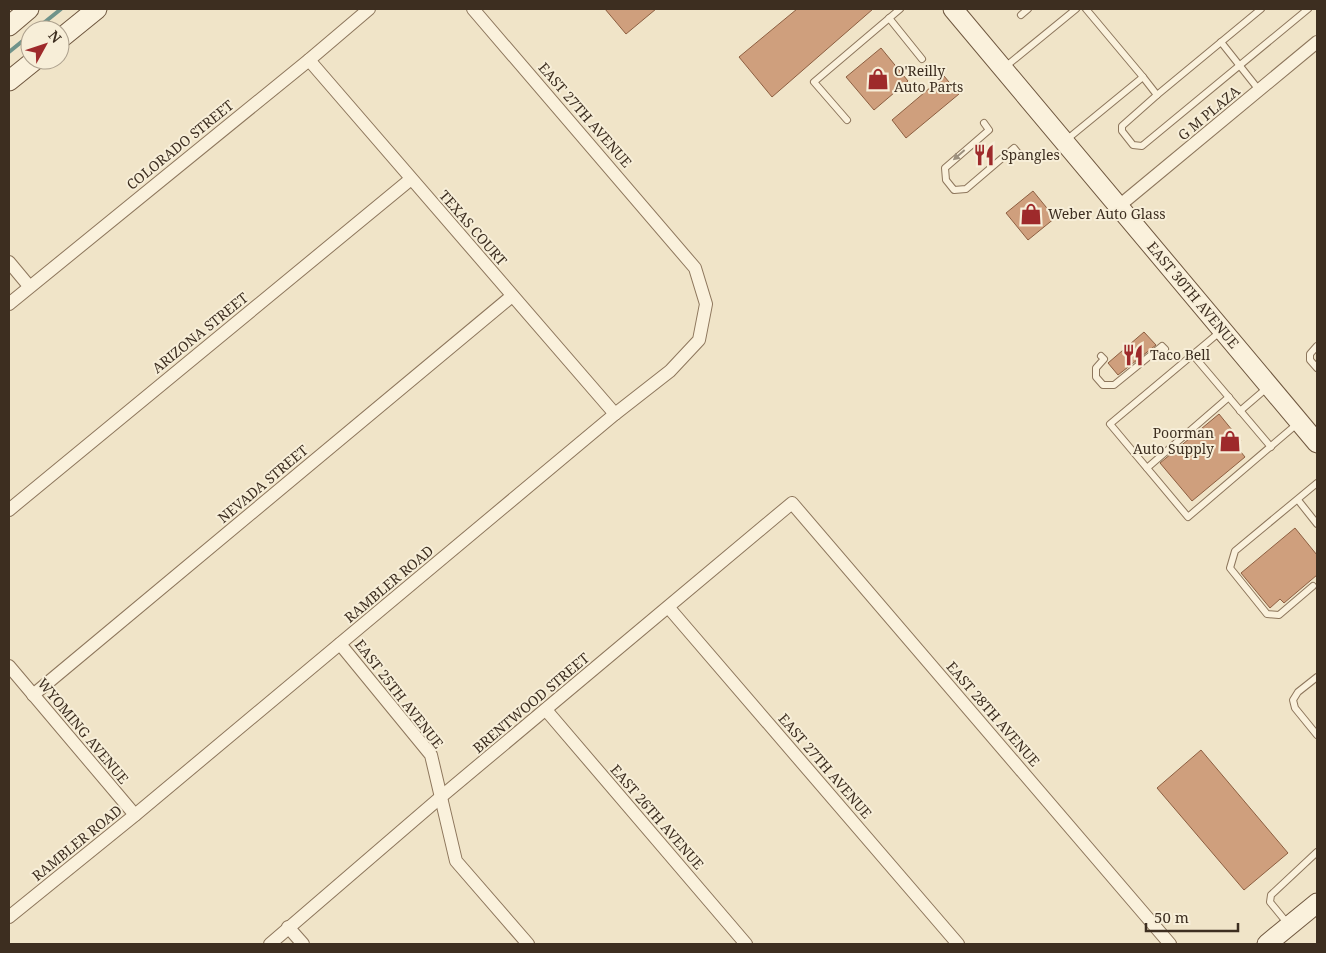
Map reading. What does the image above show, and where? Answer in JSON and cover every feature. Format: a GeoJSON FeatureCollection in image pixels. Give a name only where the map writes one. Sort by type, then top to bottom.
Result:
{"type":"FeatureCollection","features":[{"type":"Feature","properties":{"kind":"main road"},"geometry":{"type":"LineString","coordinates":[[9,26],[29,9]]}},
{"type":"Feature","properties":{"kind":"main road"},"geometry":{"type":"LineString","coordinates":[[70,31],[97,9]]}},
{"type":"Feature","properties":{"kind":"main road","name":"EAST 30TH AVENUE"},"geometry":{"type":"LineString","coordinates":[[953,9],[1317,443]]}},
{"type":"Feature","properties":{"kind":"main road"},"geometry":{"type":"LineString","coordinates":[[9,81],[23,70]]}},
{"type":"Feature","properties":{"kind":"main road"},"geometry":{"type":"LineString","coordinates":[[1267,944],[1317,902]]}},
{"type":"Feature","properties":{"kind":"street","name":"COLORADO STREET"},"geometry":{"type":"LineString","coordinates":[[9,304],[309,60],[368,9]]}},
{"type":"Feature","properties":{"kind":"street","name":"EAST 27TH AVENUE"},"geometry":{"type":"LineString","coordinates":[[473,9],[674,240]]}},
{"type":"Feature","properties":{"kind":"street","name":"G M PLAZA"},"geometry":{"type":"LineString","coordinates":[[1119,206],[1317,42]]}},
{"type":"Feature","properties":{"kind":"street","name":"TEXAS COURT"},"geometry":{"type":"LineString","coordinates":[[309,60],[615,414]]}},
{"type":"Feature","properties":{"kind":"street","name":"ARIZONA STREET"},"geometry":{"type":"LineString","coordinates":[[9,510],[411,179]]}},
{"type":"Feature","properties":{"kind":"street","name":"RAMBLER ROAD"},"geometry":{"type":"LineString","coordinates":[[11,910],[135,815],[615,414],[670,371],[699,340],[706,304],[695,268],[674,240]]}},
{"type":"Feature","properties":{"kind":"street"},"geometry":{"type":"LineString","coordinates":[[9,262],[30,286]]}},
{"type":"Feature","properties":{"kind":"street","name":"NEVADA STREET"},"geometry":{"type":"LineString","coordinates":[[33,695],[512,296]]}},
{"type":"Feature","properties":{"kind":"street","name":"BRENTWOOD STREET"},"geometry":{"type":"LineString","coordinates":[[270,944],[442,796],[669,608],[792,503]]}},
{"type":"Feature","properties":{"kind":"street","name":"EAST 28TH AVENUE"},"geometry":{"type":"LineString","coordinates":[[792,503],[1170,944]]}},
{"type":"Feature","properties":{"kind":"street","name":"EAST 27TH AVENUE"},"geometry":{"type":"LineString","coordinates":[[669,608],[958,944]]}},
{"type":"Feature","properties":{"kind":"street","name":"EAST 25TH AVENUE"},"geometry":{"type":"LineString","coordinates":[[340,644],[432,755],[456,861],[528,944]]}},
{"type":"Feature","properties":{"kind":"street","name":"WYOMING AVENUE"},"geometry":{"type":"LineString","coordinates":[[9,666],[135,815]]}},
{"type":"Feature","properties":{"kind":"street","name":"EAST 26TH AVENUE"},"geometry":{"type":"LineString","coordinates":[[546,710],[746,944]]}},
{"type":"Feature","properties":{"kind":"street"},"geometry":{"type":"LineString","coordinates":[[288,927],[303,944]]}},
{"type":"Feature","properties":{"kind":"lane"},"geometry":{"type":"LineString","coordinates":[[846,120],[814,82],[900,9]]}},
{"type":"Feature","properties":{"kind":"lane"},"geometry":{"type":"LineString","coordinates":[[1021,15],[1028,9]]}},
{"type":"Feature","properties":{"kind":"lane"},"geometry":{"type":"LineString","coordinates":[[1003,68],[1076,9]]}},
{"type":"Feature","properties":{"kind":"lane"},"geometry":{"type":"LineString","coordinates":[[1086,9],[1158,95]]}},
{"type":"Feature","properties":{"kind":"lane"},"geometry":{"type":"LineString","coordinates":[[1261,9],[1122,126],[1122,132],[1133,145],[1142,146],[1308,9]]}},
{"type":"Feature","properties":{"kind":"lane"},"geometry":{"type":"LineString","coordinates":[[889,18],[922,59]]}},
{"type":"Feature","properties":{"kind":"lane"},"geometry":{"type":"LineString","coordinates":[[1221,42],[1259,90]]}},
{"type":"Feature","properties":{"kind":"lane"},"geometry":{"type":"LineString","coordinates":[[1064,141],[1143,77]]}},
{"type":"Feature","properties":{"kind":"lane"},"geometry":{"type":"LineString","coordinates":[[984,123],[989,130],[945,168],[946,180],[954,190],[966,189],[1014,148],[1018,153]]}},
{"type":"Feature","properties":{"kind":"lane"},"geometry":{"type":"LineString","coordinates":[[1222,330],[1110,424],[1188,517],[1300,422]]}},
{"type":"Feature","properties":{"kind":"lane"},"geometry":{"type":"LineString","coordinates":[[1101,356],[1104,359],[1096,368],[1096,376],[1103,385],[1114,385],[1162,346],[1165,349]]}},
{"type":"Feature","properties":{"kind":"lane"},"geometry":{"type":"LineString","coordinates":[[1317,346],[1310,354],[1310,360],[1317,368]]}},
{"type":"Feature","properties":{"kind":"lane"},"geometry":{"type":"LineString","coordinates":[[1193,355],[1271,447]]}},
{"type":"Feature","properties":{"kind":"lane"},"geometry":{"type":"LineString","coordinates":[[1240,411],[1269,386]]}},
{"type":"Feature","properties":{"kind":"lane"},"geometry":{"type":"LineString","coordinates":[[1147,468],[1229,397]]}},
{"type":"Feature","properties":{"kind":"lane"},"geometry":{"type":"LineString","coordinates":[[1313,586],[1279,615],[1267,614],[1230,568],[1236,551],[1317,484]]}},
{"type":"Feature","properties":{"kind":"lane"},"geometry":{"type":"LineString","coordinates":[[1298,500],[1317,524]]}},
{"type":"Feature","properties":{"kind":"lane"},"geometry":{"type":"LineString","coordinates":[[1317,676],[1298,692],[1293,700],[1299,713],[1317,735]]}},
{"type":"Feature","properties":{"kind":"lane"},"geometry":{"type":"LineString","coordinates":[[1289,926],[1270,902],[1271,896],[1317,853]]}},
{"type":"Feature","properties":{"kind":"building"},"geometry":{"type":"Polygon","coordinates":[[[605,9],[656,9],[626,34],[605,9]]]}},
{"type":"Feature","properties":{"kind":"building"},"geometry":{"type":"Polygon","coordinates":[[[797,9],[873,9],[772,97],[739,57],[797,9]]]}},
{"type":"Feature","properties":{"kind":"building"},"geometry":{"type":"Polygon","coordinates":[[[881,48],[908,81],[874,110],[846,77],[881,48]]]}},
{"type":"Feature","properties":{"kind":"building"},"geometry":{"type":"Polygon","coordinates":[[[944,76],[959,94],[906,138],[892,120],[944,76]]]}},
{"type":"Feature","properties":{"kind":"building"},"geometry":{"type":"Polygon","coordinates":[[[1033,191],[1055,218],[1028,240],[1006,213],[1033,191]]]}},
{"type":"Feature","properties":{"kind":"building","name":"Taco Bell"},"geometry":{"type":"Polygon","coordinates":[[[1144,332],[1156,345],[1118,375],[1108,363],[1144,332]]]}},
{"type":"Feature","properties":{"kind":"building"},"geometry":{"type":"Polygon","coordinates":[[[1219,414],[1241,441],[1236,446],[1245,457],[1192,501],[1160,463],[1219,414]]]}},
{"type":"Feature","properties":{"kind":"building"},"geometry":{"type":"Polygon","coordinates":[[[1295,528],[1317,555],[1317,575],[1284,603],[1280,599],[1270,608],[1241,573],[1295,528]]]}},
{"type":"Feature","properties":{"kind":"building"},"geometry":{"type":"Polygon","coordinates":[[[1201,750],[1288,853],[1244,890],[1157,788],[1201,750]]]}},
{"type":"Feature","properties":{"kind":"waterway"},"geometry":{"type":"LineString","coordinates":[[47,20],[61,9]]}},
{"type":"Feature","properties":{"kind":"waterway"},"geometry":{"type":"LineString","coordinates":[[9,52],[20,43]]}},
{"type":"Feature","properties":{"kind":"place","name":"O'Reilly Auto Parts"},"geometry":{"type":"Point","coordinates":[878,79]}},
{"type":"Feature","properties":{"kind":"place","name":"Spangles"},"geometry":{"type":"Point","coordinates":[984,155]}},
{"type":"Feature","properties":{"kind":"place","name":"Weber Auto Glass"},"geometry":{"type":"Point","coordinates":[1031,214]}},
{"type":"Feature","properties":{"kind":"place","name":"Taco Bell"},"geometry":{"type":"Point","coordinates":[1133,355]}},
{"type":"Feature","properties":{"kind":"place","name":"Poorman Auto Supply"},"geometry":{"type":"Point","coordinates":[1230,441]}}]}
